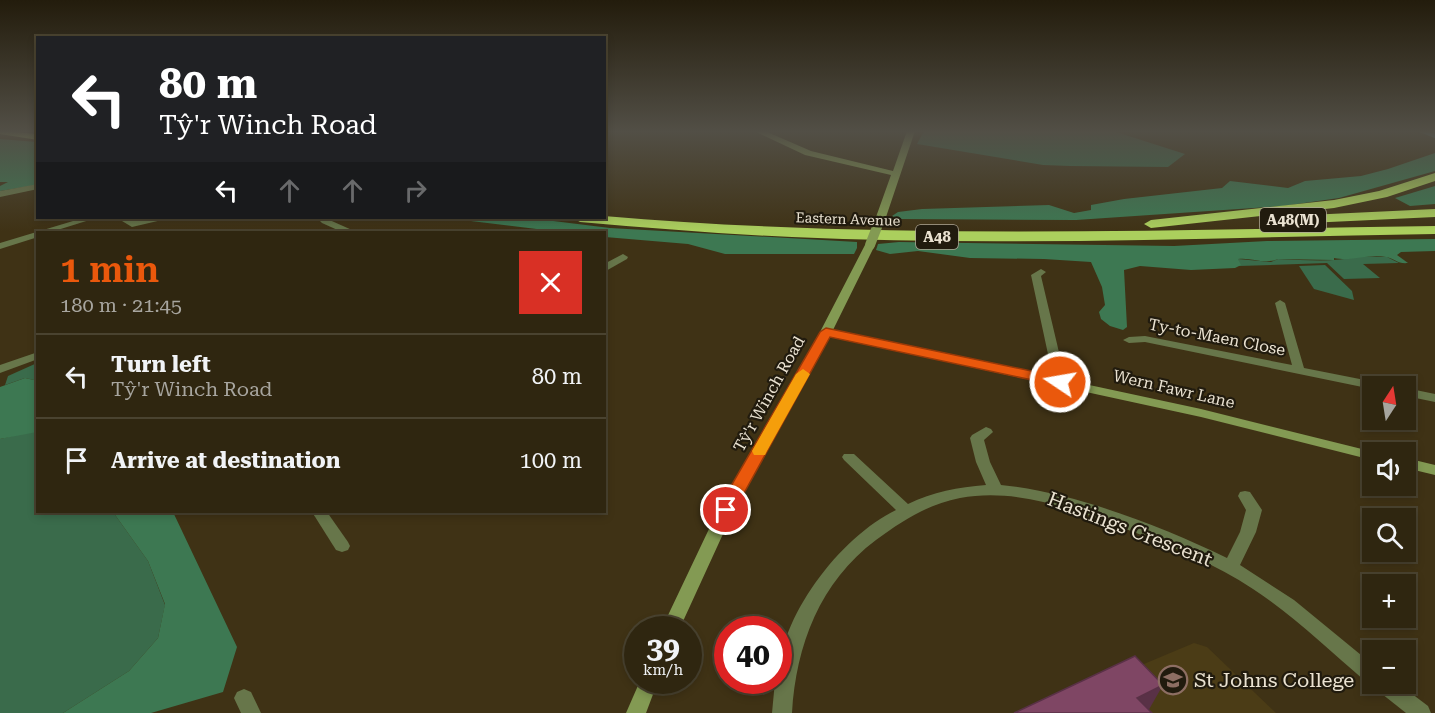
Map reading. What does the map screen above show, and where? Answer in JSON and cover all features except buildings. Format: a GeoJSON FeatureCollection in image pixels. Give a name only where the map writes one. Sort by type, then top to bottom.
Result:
{"type":"FeatureCollection","features":[{"type":"Feature","properties":{"kind":"highway","name":"A48"},"geometry":{"type":"LineString","coordinates":[[1151,224],[1334,204],[1382,194],[1435,177]]}},
{"type":"Feature","properties":{"kind":"highway","name":"Eastern Avenue"},"geometry":{"type":"LineString","coordinates":[[606,208],[838,224],[996,226],[1151,224]]}},
{"type":"Feature","properties":{"kind":"highway","name":"A48(M)"},"geometry":{"type":"LineString","coordinates":[[1151,224],[1435,213]]}},
{"type":"Feature","properties":{"kind":"highway","name":"Eastern Avenue"},"geometry":{"type":"LineString","coordinates":[[593,219],[736,230],[898,237],[1068,237],[1295,232]]}},
{"type":"Feature","properties":{"kind":"highway","name":"A48(M)"},"geometry":{"type":"LineString","coordinates":[[1295,232],[1435,225]]}},
{"type":"Feature","properties":{"kind":"highway","name":"A48"},"geometry":{"type":"LineString","coordinates":[[1295,232],[1435,230]]}},
{"type":"Feature","properties":{"kind":"main road"},"geometry":{"type":"LineString","coordinates":[[856,164],[897,174]]}},
{"type":"Feature","properties":{"kind":"main road","name":"Tŷ'r Winch Road"},"geometry":{"type":"LineString","coordinates":[[677,616],[726,510],[826,332],[870,245],[900,164]]}},
{"type":"Feature","properties":{"kind":"main road","name":"Wern Fawr Lane"},"geometry":{"type":"LineString","coordinates":[[826,332],[1060,382],[1362,453]]}},
{"type":"Feature","properties":{"kind":"main road"},"geometry":{"type":"LineString","coordinates":[[1416,465],[1435,470]]}},
{"type":"Feature","properties":{"kind":"main road"},"geometry":{"type":"LineString","coordinates":[[636,713],[644,694]]}},
{"type":"Feature","properties":{"kind":"street"},"geometry":{"type":"LineString","coordinates":[[0,194],[36,186]]}},
{"type":"Feature","properties":{"kind":"street"},"geometry":{"type":"LineString","coordinates":[[47,231],[88,219]]}},
{"type":"Feature","properties":{"kind":"street"},"geometry":{"type":"LineString","coordinates":[[124,219],[132,224],[154,219]]}},
{"type":"Feature","properties":{"kind":"street"},"geometry":{"type":"LineString","coordinates":[[325,221],[347,231]]}},
{"type":"Feature","properties":{"kind":"street"},"geometry":{"type":"LineString","coordinates":[[0,246],[36,235]]}},
{"type":"Feature","properties":{"kind":"street"},"geometry":{"type":"LineString","coordinates":[[606,268],[622,257]]}},
{"type":"Feature","properties":{"kind":"street"},"geometry":{"type":"LineString","coordinates":[[1041,272],[1036,274],[1060,382]]}},
{"type":"Feature","properties":{"kind":"street","name":"Ty-to-Maen Close"},"geometry":{"type":"LineString","coordinates":[[1280,303],[1299,370]]}},
{"type":"Feature","properties":{"kind":"street","name":"Ty-to-Maen Close"},"geometry":{"type":"LineString","coordinates":[[1129,340],[1145,339],[1362,383]]}},
{"type":"Feature","properties":{"kind":"street"},"geometry":{"type":"LineString","coordinates":[[0,369],[36,356]]}},
{"type":"Feature","properties":{"kind":"street"},"geometry":{"type":"LineString","coordinates":[[1416,394],[1435,398]]}},
{"type":"Feature","properties":{"kind":"street"},"geometry":{"type":"LineString","coordinates":[[986,432],[977,438],[978,445],[995,489]]}},
{"type":"Feature","properties":{"kind":"street"},"geometry":{"type":"LineString","coordinates":[[849,457],[906,511]]}},
{"type":"Feature","properties":{"kind":"street","name":"Hastings Crescent"},"geometry":{"type":"LineString","coordinates":[[782,713],[786,674],[794,645],[820,591],[851,551],[886,522],[906,511],[947,495],[995,489],[1055,498],[1153,533],[1230,568],[1285,604],[1362,667]]}},
{"type":"Feature","properties":{"kind":"street","name":"Hastings Crescent"},"geometry":{"type":"LineString","coordinates":[[1230,568],[1248,532],[1254,510],[1245,495]]}},
{"type":"Feature","properties":{"kind":"street"},"geometry":{"type":"LineString","coordinates":[[320,513],[342,546]]}},
{"type":"Feature","properties":{"kind":"street"},"geometry":{"type":"LineString","coordinates":[[1397,694],[1421,713]]}},
{"type":"Feature","properties":{"kind":"shaded area","name":"St Johns College"},"geometry":{"type":"Polygon","coordinates":[[[1194,643],[1207,647],[1276,713],[1027,713],[1194,643]]]}},
{"type":"Feature","properties":{"kind":"green space"},"geometry":{"type":"Polygon","coordinates":[[[0,164],[36,164],[36,185],[0,191],[0,186],[8,182],[0,182],[0,164]]]}},
{"type":"Feature","properties":{"kind":"green space"},"geometry":{"type":"Polygon","coordinates":[[[1039,164],[1172,164],[1168,167],[1039,164]]]}},
{"type":"Feature","properties":{"kind":"green space"},"geometry":{"type":"Polygon","coordinates":[[[1402,164],[1435,164],[1435,171],[1339,198],[1283,206],[1076,220],[899,219],[892,216],[898,212],[922,209],[1049,205],[1074,213],[1091,210],[1091,205],[1124,199],[1222,188],[1230,181],[1288,188],[1305,181],[1361,176],[1402,164]]]}},
{"type":"Feature","properties":{"kind":"green space"},"geometry":{"type":"Polygon","coordinates":[[[1435,186],[1435,204],[1410,206],[1395,198],[1435,186]]]}},
{"type":"Feature","properties":{"kind":"green space"},"geometry":{"type":"Polygon","coordinates":[[[454,219],[537,219],[610,228],[857,242],[857,248],[854,254],[725,254],[688,244],[606,237],[606,231],[553,231],[454,219]]]}},
{"type":"Feature","properties":{"kind":"green space"},"geometry":{"type":"Polygon","coordinates":[[[1435,239],[1435,251],[1401,252],[1397,255],[1408,263],[1379,256],[1334,258],[1334,260],[1238,259],[1241,265],[1235,268],[1191,270],[1140,266],[1124,270],[1127,327],[1123,330],[1110,326],[1101,319],[1099,312],[1105,305],[1102,287],[1091,262],[970,258],[918,251],[890,254],[876,250],[878,244],[899,242],[1174,246],[1267,241],[1435,239]]]}},
{"type":"Feature","properties":{"kind":"green space"},"geometry":{"type":"Polygon","coordinates":[[[1360,256],[1387,257],[1399,263],[1363,264],[1380,278],[1344,279],[1327,263],[1239,266],[1238,259],[1271,262],[1278,259],[1330,260],[1360,256]]]}},
{"type":"Feature","properties":{"kind":"green space"},"geometry":{"type":"Polygon","coordinates":[[[1325,265],[1352,291],[1354,300],[1314,289],[1299,266],[1325,265]]]}},
{"type":"Feature","properties":{"kind":"green space"},"geometry":{"type":"Polygon","coordinates":[[[36,363],[36,383],[34,380],[25,378],[5,385],[8,376],[36,363]]]}},
{"type":"Feature","properties":{"kind":"green space"},"geometry":{"type":"Polygon","coordinates":[[[25,378],[34,380],[36,383],[36,432],[0,439],[0,387],[25,378]]]}},
{"type":"Feature","properties":{"kind":"green space"},"geometry":{"type":"Polygon","coordinates":[[[36,432],[36,513],[114,513],[148,561],[165,605],[158,638],[129,671],[63,713],[0,713],[0,439],[36,432]]]}},
{"type":"Feature","properties":{"kind":"green space"},"geometry":{"type":"Polygon","coordinates":[[[114,513],[173,513],[237,647],[223,692],[151,713],[63,713],[129,671],[158,638],[165,604],[148,561],[114,513]]]}},
{"type":"Feature","properties":{"kind":"slow traffic"},"geometry":{"type":"LineString","coordinates":[[759,451],[803,374]]}},
{"type":"Feature","properties":{"kind":"place","name":"St Johns College"},"geometry":{"type":"Point","coordinates":[1173,680]}},
{"type":"Feature","properties":{"kind":"route"},"geometry":{"type":"LineString","coordinates":[[726,510],[826,332],[1060,382]]}}]}
